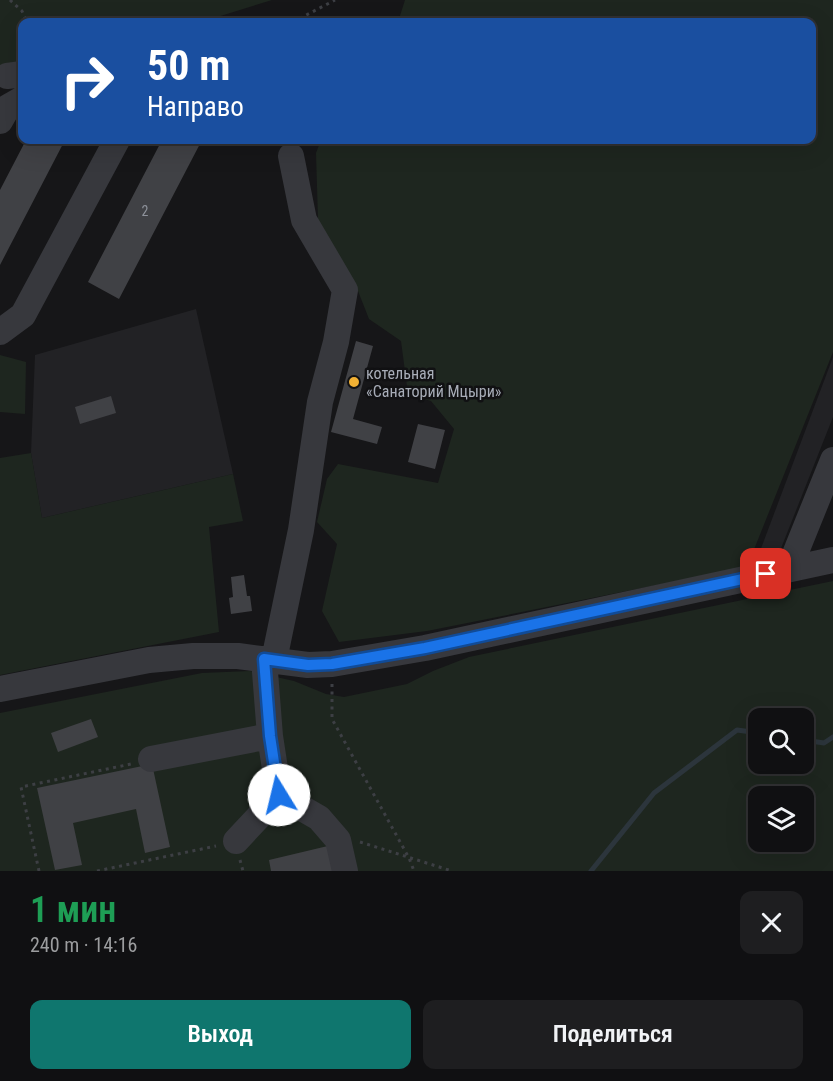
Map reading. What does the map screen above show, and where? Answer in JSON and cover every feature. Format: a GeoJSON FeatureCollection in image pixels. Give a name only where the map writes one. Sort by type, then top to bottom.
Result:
{"type":"FeatureCollection","features":[{"type":"Feature","properties":{"kind":"street"},"geometry":{"type":"LineString","coordinates":[[0,122],[8,107],[18,101]]}},
{"type":"Feature","properties":{"kind":"street"},"geometry":{"type":"LineString","coordinates":[[0,332],[23,315],[115,144]]}},
{"type":"Feature","properties":{"kind":"street"},"geometry":{"type":"LineString","coordinates":[[279,795],[270,736],[269,659],[301,530],[320,402],[336,342],[345,290],[304,220],[291,156]]}},
{"type":"Feature","properties":{"kind":"street"},"geometry":{"type":"LineString","coordinates":[[789,569],[833,460]]}},
{"type":"Feature","properties":{"kind":"street"},"geometry":{"type":"LineString","coordinates":[[0,689],[149,660],[237,656],[308,665],[332,664],[425,648],[833,560]]}},
{"type":"Feature","properties":{"kind":"street"},"geometry":{"type":"LineString","coordinates":[[151,759],[270,736]]}},
{"type":"Feature","properties":{"kind":"street"},"geometry":{"type":"LineString","coordinates":[[236,842],[279,795]]}},
{"type":"Feature","properties":{"kind":"street"},"geometry":{"type":"LineString","coordinates":[[279,795],[319,818],[338,840],[345,871]]}},
{"type":"Feature","properties":{"kind":"path"},"geometry":{"type":"LineString","coordinates":[[10,0],[22,11],[25,18]]}},
{"type":"Feature","properties":{"kind":"path"},"geometry":{"type":"LineString","coordinates":[[301,18],[335,0]]}},
{"type":"Feature","properties":{"kind":"path"},"geometry":{"type":"LineString","coordinates":[[332,664],[332,719],[414,871]]}},
{"type":"Feature","properties":{"kind":"path"},"geometry":{"type":"LineString","coordinates":[[39,871],[21,787],[151,759]]}},
{"type":"Feature","properties":{"kind":"path"},"geometry":{"type":"LineString","coordinates":[[357,841],[452,871]]}},
{"type":"Feature","properties":{"kind":"path"},"geometry":{"type":"LineString","coordinates":[[98,871],[236,842],[243,871]]}},
{"type":"Feature","properties":{"kind":"shaded area"},"geometry":{"type":"Polygon","coordinates":[[[0,0],[272,0],[214,18],[18,18],[18,66],[0,67],[0,0]]]}},
{"type":"Feature","properties":{"kind":"shaded area"},"geometry":{"type":"Polygon","coordinates":[[[405,0],[833,0],[833,352],[747,567],[427,631],[339,642],[322,611],[337,544],[317,522],[327,479],[338,464],[438,483],[454,429],[431,401],[408,394],[401,341],[369,319],[358,291],[328,245],[318,219],[316,153],[319,144],[816,144],[816,18],[399,18],[405,0]]]}},
{"type":"Feature","properties":{"kind":"shaded area"},"geometry":{"type":"Polygon","coordinates":[[[196,309],[233,474],[42,518],[31,453],[35,355],[196,309]]]}},
{"type":"Feature","properties":{"kind":"shaded area"},"geometry":{"type":"Polygon","coordinates":[[[0,355],[26,362],[25,414],[0,412],[0,355]]]}},
{"type":"Feature","properties":{"kind":"shaded area"},"geometry":{"type":"Polygon","coordinates":[[[833,357],[833,417],[776,561],[757,559],[833,357]]]}},
{"type":"Feature","properties":{"kind":"shaded area"},"geometry":{"type":"Polygon","coordinates":[[[31,453],[42,518],[233,474],[243,521],[209,527],[219,632],[0,675],[0,458],[31,453]]]}},
{"type":"Feature","properties":{"kind":"shaded area"},"geometry":{"type":"Polygon","coordinates":[[[833,581],[833,871],[0,871],[0,713],[202,673],[250,671],[294,681],[326,694],[344,697],[407,684],[469,657],[833,581]]]}},
{"type":"Feature","properties":{"kind":"building"},"geometry":{"type":"Polygon","coordinates":[[[24,144],[63,144],[0,265],[0,190],[24,144]]]}},
{"type":"Feature","properties":{"kind":"building"},"geometry":{"type":"Polygon","coordinates":[[[160,144],[200,144],[119,299],[88,282],[160,144]]]}},
{"type":"Feature","properties":{"kind":"building","name":"котельная «Санаторий Мцыри»"},"geometry":{"type":"Polygon","coordinates":[[[356,341],[373,346],[353,419],[382,427],[377,444],[331,432],[356,341]]]}},
{"type":"Feature","properties":{"kind":"building"},"geometry":{"type":"Polygon","coordinates":[[[111,396],[116,413],[80,424],[75,407],[111,396]]]}},
{"type":"Feature","properties":{"kind":"building"},"geometry":{"type":"Polygon","coordinates":[[[418,424],[445,430],[435,469],[408,462],[418,424]]]}},
{"type":"Feature","properties":{"kind":"building"},"geometry":{"type":"Polygon","coordinates":[[[244,575],[252,611],[231,614],[229,598],[233,597],[231,577],[244,575]]]}},
{"type":"Feature","properties":{"kind":"building"},"geometry":{"type":"Polygon","coordinates":[[[91,719],[98,737],[58,752],[51,733],[91,719]]]}},
{"type":"Feature","properties":{"kind":"building"},"geometry":{"type":"Polygon","coordinates":[[[152,764],[170,847],[145,853],[136,809],[73,823],[82,865],[55,870],[37,788],[152,764]]]}},
{"type":"Feature","properties":{"kind":"building"},"geometry":{"type":"Polygon","coordinates":[[[332,845],[338,871],[271,871],[269,860],[332,845]]]}},
{"type":"Feature","properties":{"kind":"waterway"},"geometry":{"type":"LineString","coordinates":[[591,871],[654,793],[737,730],[748,732]]}},
{"type":"Feature","properties":{"kind":"waterway"},"geometry":{"type":"LineString","coordinates":[[814,742],[824,743],[833,737]]}},
{"type":"Feature","properties":{"kind":"place","name":"котельная «Санаторий Мцыри»"},"geometry":{"type":"Point","coordinates":[354,382]}},
{"type":"Feature","properties":{"kind":"route"},"geometry":{"type":"LineString","coordinates":[[279,795],[270,736],[264,659],[308,665],[332,664],[425,648],[766,574]]}}]}
